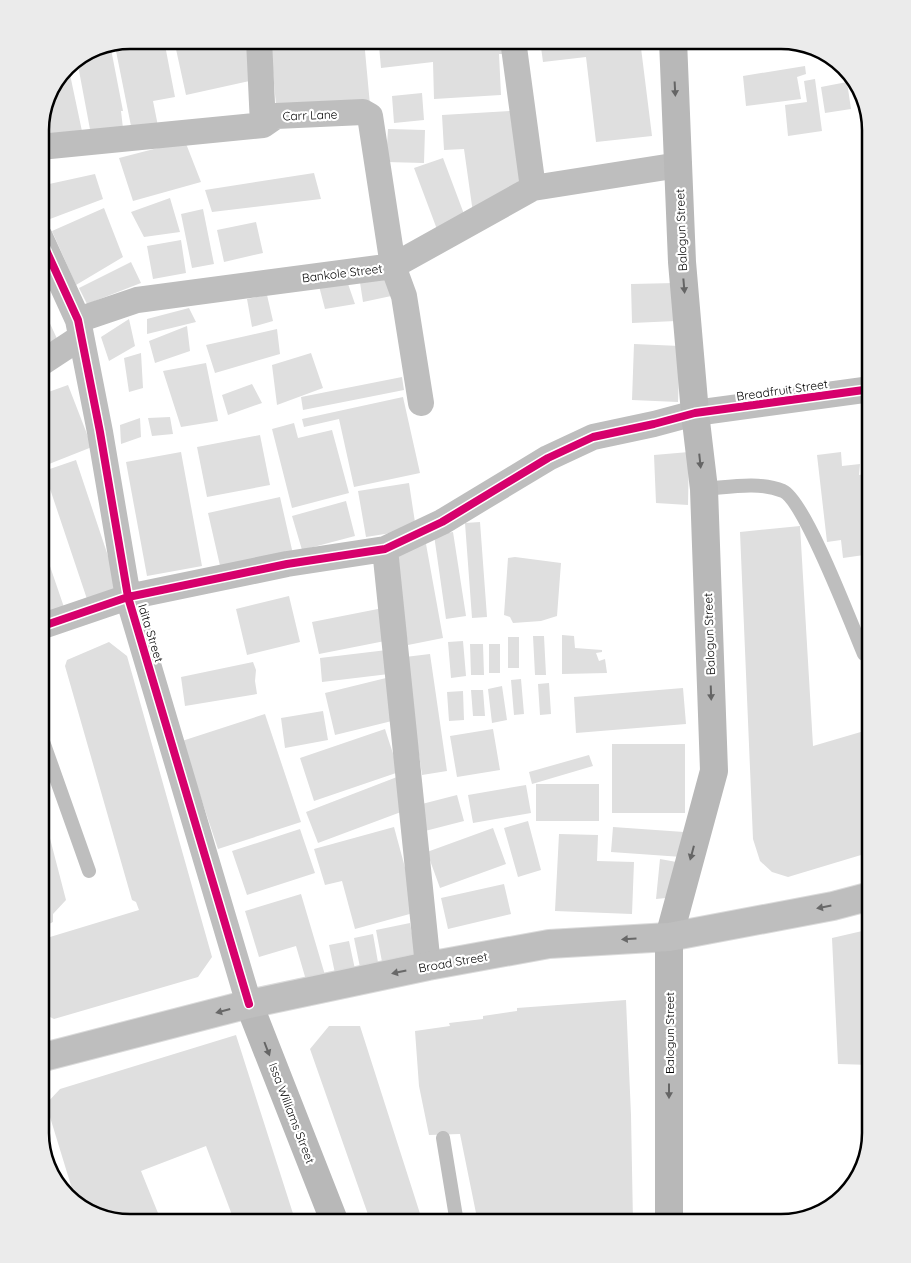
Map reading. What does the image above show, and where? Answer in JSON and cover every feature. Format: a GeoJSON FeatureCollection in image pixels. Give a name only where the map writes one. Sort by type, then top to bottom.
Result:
{"type":"FeatureCollection","features":[{"type":"Feature","properties":{"kind":"main road","name":"Balogun Street"},"geometry":{"type":"LineString","coordinates":[[668,1214],[669,937],[714,771],[704,489],[695,412],[682,262],[673,49]]}},
{"type":"Feature","properties":{"kind":"main road","name":"Broad Street"},"geometry":{"type":"LineString","coordinates":[[49,1056],[250,1004],[428,966],[548,944],[669,937],[833,906],[862,898]]}},
{"type":"Feature","properties":{"kind":"main road","name":"Issa Williams Street"},"geometry":{"type":"LineString","coordinates":[[250,1004],[332,1214]]}},
{"type":"Feature","properties":{"kind":"street"},"geometry":{"type":"LineString","coordinates":[[259,49],[263,125]]}},
{"type":"Feature","properties":{"kind":"street"},"geometry":{"type":"LineString","coordinates":[[514,49],[533,188]]}},
{"type":"Feature","properties":{"kind":"street","name":"Carr Lane"},"geometry":{"type":"LineString","coordinates":[[49,146],[263,125],[276,116],[363,112],[370,116],[393,266]]}},
{"type":"Feature","properties":{"kind":"street","name":"Bankole Street"},"geometry":{"type":"LineString","coordinates":[[49,356],[80,328],[137,300],[393,266],[533,188],[679,165]]}},
{"type":"Feature","properties":{"kind":"street","name":"Idita Street"},"geometry":{"type":"LineString","coordinates":[[49,257],[80,328],[128,597],[250,1004]]}},
{"type":"Feature","properties":{"kind":"street"},"geometry":{"type":"LineString","coordinates":[[393,266],[404,296],[421,403]]}},
{"type":"Feature","properties":{"kind":"street","name":"Breadfruit Street"},"geometry":{"type":"LineString","coordinates":[[49,624],[128,597],[287,564],[385,549],[442,522],[548,458],[593,437],[654,424],[695,412],[862,390]]}},
{"type":"Feature","properties":{"kind":"street"},"geometry":{"type":"LineString","coordinates":[[385,549],[428,966]]}},
{"type":"Feature","properties":{"kind":"lane"},"geometry":{"type":"LineString","coordinates":[[704,489],[763,485],[785,492],[799,509],[812,532],[862,649]]}},
{"type":"Feature","properties":{"kind":"lane"},"geometry":{"type":"LineString","coordinates":[[49,758],[89,871]]}},
{"type":"Feature","properties":{"kind":"lane"},"geometry":{"type":"LineString","coordinates":[[442,1138],[455,1214]]}},
{"type":"Feature","properties":{"kind":"building"},"geometry":{"type":"Polygon","coordinates":[[[166,49],[175,97],[153,101],[158,126],[132,131],[116,50],[166,49]]]}},
{"type":"Feature","properties":{"kind":"building"},"geometry":{"type":"Polygon","coordinates":[[[176,49],[247,49],[254,80],[186,95],[176,49]]]}},
{"type":"Feature","properties":{"kind":"building"},"geometry":{"type":"Polygon","coordinates":[[[271,49],[365,49],[370,105],[277,115],[271,49]]]}},
{"type":"Feature","properties":{"kind":"building"},"geometry":{"type":"Polygon","coordinates":[[[379,49],[503,49],[503,54],[499,54],[501,95],[434,99],[433,62],[381,68],[379,49]]]}},
{"type":"Feature","properties":{"kind":"building"},"geometry":{"type":"Polygon","coordinates":[[[541,49],[641,49],[652,136],[596,142],[586,57],[543,62],[541,49]]]}},
{"type":"Feature","properties":{"kind":"building"},"geometry":{"type":"Polygon","coordinates":[[[111,51],[123,111],[121,111],[124,137],[92,140],[78,68],[85,62],[111,51]]]}},
{"type":"Feature","properties":{"kind":"building"},"geometry":{"type":"Polygon","coordinates":[[[805,66],[806,74],[797,77],[801,99],[746,106],[743,76],[805,66]]]}},
{"type":"Feature","properties":{"kind":"building"},"geometry":{"type":"Polygon","coordinates":[[[70,76],[83,136],[49,137],[49,125],[55,99],[62,85],[70,76]]]}},
{"type":"Feature","properties":{"kind":"building"},"geometry":{"type":"Polygon","coordinates":[[[815,79],[822,131],[788,136],[785,105],[807,102],[804,81],[815,79]]]}},
{"type":"Feature","properties":{"kind":"building"},"geometry":{"type":"Polygon","coordinates":[[[846,82],[851,109],[825,113],[821,87],[846,82]]]}},
{"type":"Feature","properties":{"kind":"building"},"geometry":{"type":"Polygon","coordinates":[[[422,93],[424,120],[394,123],[392,96],[422,93]]]}},
{"type":"Feature","properties":{"kind":"building"},"geometry":{"type":"Polygon","coordinates":[[[510,111],[521,186],[473,213],[464,149],[444,150],[442,115],[510,111]]]}},
{"type":"Feature","properties":{"kind":"building"},"geometry":{"type":"Polygon","coordinates":[[[388,129],[425,130],[424,163],[386,162],[388,129]]]}},
{"type":"Feature","properties":{"kind":"building"},"geometry":{"type":"Polygon","coordinates":[[[185,141],[201,182],[133,201],[119,158],[185,141]]]}},
{"type":"Feature","properties":{"kind":"building"},"geometry":{"type":"Polygon","coordinates":[[[443,158],[467,222],[438,232],[414,168],[443,158]]]}},
{"type":"Feature","properties":{"kind":"building"},"geometry":{"type":"Polygon","coordinates":[[[314,173],[321,199],[212,212],[205,190],[314,173]]]}},
{"type":"Feature","properties":{"kind":"building"},"geometry":{"type":"Polygon","coordinates":[[[95,174],[103,199],[50,219],[49,184],[95,174]]]}},
{"type":"Feature","properties":{"kind":"building"},"geometry":{"type":"Polygon","coordinates":[[[170,198],[180,232],[144,237],[131,212],[170,198]]]}},
{"type":"Feature","properties":{"kind":"building"},"geometry":{"type":"Polygon","coordinates":[[[104,208],[123,257],[76,285],[52,231],[104,208]]]}},
{"type":"Feature","properties":{"kind":"building"},"geometry":{"type":"Polygon","coordinates":[[[203,209],[214,264],[192,268],[181,214],[203,209]]]}},
{"type":"Feature","properties":{"kind":"building"},"geometry":{"type":"Polygon","coordinates":[[[256,222],[263,253],[224,262],[217,230],[256,222]]]}},
{"type":"Feature","properties":{"kind":"building"},"geometry":{"type":"Polygon","coordinates":[[[181,240],[186,273],[153,279],[147,246],[181,240]]]}},
{"type":"Feature","properties":{"kind":"building"},"geometry":{"type":"Polygon","coordinates":[[[131,262],[141,283],[87,304],[79,288],[131,262]]]}},
{"type":"Feature","properties":{"kind":"building"},"geometry":{"type":"Polygon","coordinates":[[[391,273],[396,295],[363,302],[359,276],[391,273]]]}},
{"type":"Feature","properties":{"kind":"building"},"geometry":{"type":"Polygon","coordinates":[[[347,281],[355,304],[325,309],[319,286],[347,281]]]}},
{"type":"Feature","properties":{"kind":"building"},"geometry":{"type":"Polygon","coordinates":[[[675,283],[676,321],[632,323],[631,284],[675,283]]]}},
{"type":"Feature","properties":{"kind":"building"},"geometry":{"type":"Polygon","coordinates":[[[267,295],[273,321],[252,327],[247,299],[267,295]]]}},
{"type":"Feature","properties":{"kind":"building"},"geometry":{"type":"Polygon","coordinates":[[[189,308],[196,322],[147,334],[147,319],[189,308]]]}},
{"type":"Feature","properties":{"kind":"building"},"geometry":{"type":"Polygon","coordinates":[[[129,319],[135,346],[109,361],[101,337],[129,319]]]}},
{"type":"Feature","properties":{"kind":"building"},"geometry":{"type":"Polygon","coordinates":[[[49,321],[60,345],[49,350],[49,321]]]}},
{"type":"Feature","properties":{"kind":"building"},"geometry":{"type":"Polygon","coordinates":[[[187,326],[190,351],[155,363],[149,341],[187,326]]]}},
{"type":"Feature","properties":{"kind":"building"},"geometry":{"type":"Polygon","coordinates":[[[277,329],[280,354],[215,373],[206,345],[277,329]]]}},
{"type":"Feature","properties":{"kind":"building"},"geometry":{"type":"Polygon","coordinates":[[[634,344],[680,346],[678,402],[632,400],[634,344]]]}},
{"type":"Feature","properties":{"kind":"building"},"geometry":{"type":"Polygon","coordinates":[[[141,353],[143,388],[129,392],[124,358],[141,353]]]}},
{"type":"Feature","properties":{"kind":"building"},"geometry":{"type":"Polygon","coordinates":[[[311,353],[323,388],[277,405],[272,365],[311,353]]]}},
{"type":"Feature","properties":{"kind":"building"},"geometry":{"type":"Polygon","coordinates":[[[206,363],[218,421],[181,427],[163,371],[206,363]]]}},
{"type":"Feature","properties":{"kind":"building"},"geometry":{"type":"Polygon","coordinates":[[[402,377],[404,390],[303,410],[301,397],[402,377]]]}},
{"type":"Feature","properties":{"kind":"building"},"geometry":{"type":"Polygon","coordinates":[[[252,384],[262,403],[228,415],[222,395],[252,384]]]}},
{"type":"Feature","properties":{"kind":"building"},"geometry":{"type":"Polygon","coordinates":[[[68,385],[92,447],[49,464],[49,392],[68,385]]]}},
{"type":"Feature","properties":{"kind":"building"},"geometry":{"type":"Polygon","coordinates":[[[403,397],[420,473],[354,487],[339,419],[304,427],[302,419],[403,397]]]}},
{"type":"Feature","properties":{"kind":"building"},"geometry":{"type":"Polygon","coordinates":[[[170,417],[173,434],[152,436],[148,418],[170,417]]]}},
{"type":"Feature","properties":{"kind":"building"},"geometry":{"type":"Polygon","coordinates":[[[140,418],[141,437],[121,444],[120,425],[140,418]]]}},
{"type":"Feature","properties":{"kind":"building"},"geometry":{"type":"Polygon","coordinates":[[[294,423],[298,438],[332,430],[349,493],[292,508],[272,429],[294,423]]]}},
{"type":"Feature","properties":{"kind":"building"},"geometry":{"type":"Polygon","coordinates":[[[260,435],[270,485],[207,497],[197,447],[260,435]]]}},
{"type":"Feature","properties":{"kind":"building"},"geometry":{"type":"Polygon","coordinates":[[[181,452],[202,566],[147,576],[126,462],[181,452]]]}},
{"type":"Feature","properties":{"kind":"building"},"geometry":{"type":"Polygon","coordinates":[[[689,452],[688,505],[656,503],[654,455],[689,452]]]}},
{"type":"Feature","properties":{"kind":"building"},"geometry":{"type":"Polygon","coordinates":[[[841,452],[842,466],[860,464],[859,475],[862,474],[862,555],[843,558],[841,540],[827,542],[817,455],[841,452]]]}},
{"type":"Feature","properties":{"kind":"building"},"geometry":{"type":"Polygon","coordinates":[[[76,460],[121,595],[89,605],[49,486],[49,469],[76,460]]]}},
{"type":"Feature","properties":{"kind":"building"},"geometry":{"type":"Polygon","coordinates":[[[409,483],[416,529],[366,537],[358,491],[409,483]]]}},
{"type":"Feature","properties":{"kind":"building"},"geometry":{"type":"Polygon","coordinates":[[[280,497],[293,554],[221,570],[208,513],[280,497]]]}},
{"type":"Feature","properties":{"kind":"building"},"geometry":{"type":"Polygon","coordinates":[[[346,501],[355,536],[302,550],[292,516],[346,501]]]}},
{"type":"Feature","properties":{"kind":"building"},"geometry":{"type":"Polygon","coordinates":[[[480,522],[487,617],[472,618],[465,523],[480,522]]]}},
{"type":"Feature","properties":{"kind":"building"},"geometry":{"type":"Polygon","coordinates":[[[800,526],[813,746],[862,732],[862,855],[788,877],[772,872],[760,861],[753,839],[740,532],[800,526]]]}},
{"type":"Feature","properties":{"kind":"building"},"geometry":{"type":"Polygon","coordinates":[[[453,532],[466,616],[446,619],[434,535],[453,532]]]}},
{"type":"Feature","properties":{"kind":"building"},"geometry":{"type":"Polygon","coordinates":[[[426,544],[443,638],[408,645],[392,550],[426,544]]]}},
{"type":"Feature","properties":{"kind":"building"},"geometry":{"type":"Polygon","coordinates":[[[515,557],[561,563],[557,616],[541,621],[513,623],[510,617],[504,615],[508,558],[515,557]]]}},
{"type":"Feature","properties":{"kind":"building"},"geometry":{"type":"Polygon","coordinates":[[[49,563],[66,613],[49,619],[49,563]]]}},
{"type":"Feature","properties":{"kind":"building"},"geometry":{"type":"Polygon","coordinates":[[[289,596],[300,642],[247,655],[236,609],[289,596]]]}},
{"type":"Feature","properties":{"kind":"building"},"geometry":{"type":"Polygon","coordinates":[[[383,608],[390,640],[319,654],[312,622],[383,608]]]}},
{"type":"Feature","properties":{"kind":"building"},"geometry":{"type":"Polygon","coordinates":[[[562,635],[574,636],[575,648],[602,650],[602,652],[596,653],[599,661],[605,659],[607,673],[562,674],[562,635]]]}},
{"type":"Feature","properties":{"kind":"building"},"geometry":{"type":"Polygon","coordinates":[[[533,636],[544,636],[546,675],[535,675],[533,636]]]}},
{"type":"Feature","properties":{"kind":"building"},"geometry":{"type":"Polygon","coordinates":[[[508,637],[519,637],[519,668],[508,668],[508,637]]]}},
{"type":"Feature","properties":{"kind":"building"},"geometry":{"type":"Polygon","coordinates":[[[463,641],[466,676],[451,678],[448,642],[463,641]]]}},
{"type":"Feature","properties":{"kind":"building"},"geometry":{"type":"Polygon","coordinates":[[[109,642],[127,656],[212,957],[198,977],[54,1019],[49,1016],[49,933],[50,937],[139,910],[136,902],[132,900],[65,666],[67,660],[109,642]]]}},
{"type":"Feature","properties":{"kind":"building"},"geometry":{"type":"Polygon","coordinates":[[[470,644],[483,644],[484,675],[471,675],[470,644]]]}},
{"type":"Feature","properties":{"kind":"building"},"geometry":{"type":"Polygon","coordinates":[[[489,644],[500,644],[500,673],[489,673],[489,644]]]}},
{"type":"Feature","properties":{"kind":"building"},"geometry":{"type":"Polygon","coordinates":[[[387,650],[389,674],[322,682],[320,658],[387,650]]]}},
{"type":"Feature","properties":{"kind":"building"},"geometry":{"type":"Polygon","coordinates":[[[430,654],[447,771],[422,775],[405,657],[430,654]]]}},
{"type":"Feature","properties":{"kind":"building"},"geometry":{"type":"Polygon","coordinates":[[[253,662],[256,670],[257,694],[185,706],[181,677],[253,662]]]}},
{"type":"Feature","properties":{"kind":"building"},"geometry":{"type":"Polygon","coordinates":[[[386,678],[396,720],[335,735],[325,693],[386,678]]]}},
{"type":"Feature","properties":{"kind":"building"},"geometry":{"type":"Polygon","coordinates":[[[521,679],[524,714],[514,715],[511,680],[521,679]]]}},
{"type":"Feature","properties":{"kind":"building"},"geometry":{"type":"Polygon","coordinates":[[[549,683],[551,714],[540,715],[538,684],[549,683]]]}},
{"type":"Feature","properties":{"kind":"building"},"geometry":{"type":"Polygon","coordinates":[[[502,686],[507,720],[492,723],[488,689],[502,686]]]}},
{"type":"Feature","properties":{"kind":"building"},"geometry":{"type":"Polygon","coordinates":[[[683,688],[686,724],[576,733],[574,697],[683,688]]]}},
{"type":"Feature","properties":{"kind":"building"},"geometry":{"type":"Polygon","coordinates":[[[471,690],[483,690],[485,716],[473,716],[471,690]]]}},
{"type":"Feature","properties":{"kind":"building"},"geometry":{"type":"Polygon","coordinates":[[[463,691],[464,720],[449,721],[447,692],[463,691]]]}},
{"type":"Feature","properties":{"kind":"building"},"geometry":{"type":"Polygon","coordinates":[[[323,711],[328,740],[285,748],[281,718],[323,711]]]}},
{"type":"Feature","properties":{"kind":"building"},"geometry":{"type":"Polygon","coordinates":[[[265,714],[301,822],[218,849],[182,741],[265,714]]]}},
{"type":"Feature","properties":{"kind":"building"},"geometry":{"type":"Polygon","coordinates":[[[385,729],[399,772],[314,801],[300,758],[385,729]]]}},
{"type":"Feature","properties":{"kind":"building"},"geometry":{"type":"Polygon","coordinates":[[[493,729],[500,770],[457,777],[450,736],[493,729]]]}},
{"type":"Feature","properties":{"kind":"building"},"geometry":{"type":"Polygon","coordinates":[[[612,744],[685,744],[685,813],[612,813],[612,744]]]}},
{"type":"Feature","properties":{"kind":"building"},"geometry":{"type":"Polygon","coordinates":[[[589,755],[593,766],[532,784],[529,772],[589,755]]]}},
{"type":"Feature","properties":{"kind":"building"},"geometry":{"type":"Polygon","coordinates":[[[397,777],[409,809],[318,843],[306,812],[397,777]]]}},
{"type":"Feature","properties":{"kind":"building"},"geometry":{"type":"Polygon","coordinates":[[[536,784],[599,784],[599,821],[536,821],[536,784]]]}},
{"type":"Feature","properties":{"kind":"building"},"geometry":{"type":"Polygon","coordinates":[[[526,785],[531,813],[473,823],[468,795],[526,785]]]}},
{"type":"Feature","properties":{"kind":"building"},"geometry":{"type":"Polygon","coordinates":[[[457,795],[464,821],[425,831],[418,805],[457,795]]]}},
{"type":"Feature","properties":{"kind":"building"},"geometry":{"type":"Polygon","coordinates":[[[528,821],[541,870],[518,877],[504,828],[528,821]]]}},
{"type":"Feature","properties":{"kind":"building"},"geometry":{"type":"Polygon","coordinates":[[[394,827],[417,912],[355,929],[342,881],[325,885],[314,849],[394,827]]]}},
{"type":"Feature","properties":{"kind":"building"},"geometry":{"type":"Polygon","coordinates":[[[613,827],[684,832],[682,857],[611,852],[613,827]]]}},
{"type":"Feature","properties":{"kind":"building"},"geometry":{"type":"Polygon","coordinates":[[[493,828],[506,864],[440,888],[427,852],[493,828]]]}},
{"type":"Feature","properties":{"kind":"building"},"geometry":{"type":"Polygon","coordinates":[[[300,829],[315,873],[247,895],[232,851],[300,829]]]}},
{"type":"Feature","properties":{"kind":"building"},"geometry":{"type":"Polygon","coordinates":[[[559,834],[598,835],[597,861],[634,862],[632,914],[555,911],[559,834]]]}},
{"type":"Feature","properties":{"kind":"building"},"geometry":{"type":"Polygon","coordinates":[[[49,835],[66,900],[53,914],[53,922],[49,924],[49,835]]]}},
{"type":"Feature","properties":{"kind":"building"},"geometry":{"type":"Polygon","coordinates":[[[660,859],[682,863],[676,897],[656,899],[660,859]]]}},
{"type":"Feature","properties":{"kind":"building"},"geometry":{"type":"Polygon","coordinates":[[[504,884],[511,914],[448,929],[441,898],[504,884]]]}},
{"type":"Feature","properties":{"kind":"building"},"geometry":{"type":"Polygon","coordinates":[[[301,894],[325,975],[306,980],[296,946],[259,957],[245,911],[301,894]]]}},
{"type":"Feature","properties":{"kind":"building"},"geometry":{"type":"Polygon","coordinates":[[[410,923],[417,960],[383,967],[376,930],[410,923]]]}},
{"type":"Feature","properties":{"kind":"building"},"geometry":{"type":"Polygon","coordinates":[[[862,931],[862,1065],[838,1064],[832,938],[862,931]]]}},
{"type":"Feature","properties":{"kind":"building"},"geometry":{"type":"Polygon","coordinates":[[[373,934],[379,968],[361,972],[354,938],[373,934]]]}},
{"type":"Feature","properties":{"kind":"building"},"geometry":{"type":"Polygon","coordinates":[[[349,941],[356,974],[336,978],[329,945],[349,941]]]}},
{"type":"Feature","properties":{"kind":"building"},"geometry":{"type":"Polygon","coordinates":[[[626,1000],[633,1214],[476,1214],[460,1134],[429,1135],[419,1086],[415,1031],[450,1026],[449,1023],[483,1019],[483,1016],[517,1011],[517,1008],[626,1000]]]}},
{"type":"Feature","properties":{"kind":"building"},"geometry":{"type":"Polygon","coordinates":[[[329,1026],[360,1026],[420,1214],[368,1214],[310,1049],[329,1026]]]}},
{"type":"Feature","properties":{"kind":"building"},"geometry":{"type":"Polygon","coordinates":[[[236,1035],[293,1214],[232,1214],[206,1146],[141,1171],[158,1214],[114,1213],[94,1206],[85,1201],[72,1189],[49,1114],[49,1101],[60,1089],[236,1035]]]}},
{"type":"Feature","properties":{"kind":"cycle path"},"geometry":{"type":"LineString","coordinates":[[49,257],[78,320],[100,432],[128,597],[249,1004]]}},
{"type":"Feature","properties":{"kind":"cycle path"},"geometry":{"type":"LineString","coordinates":[[49,624],[128,597],[287,564],[385,549],[442,522],[548,458],[593,437],[695,413],[862,390]]}}]}
